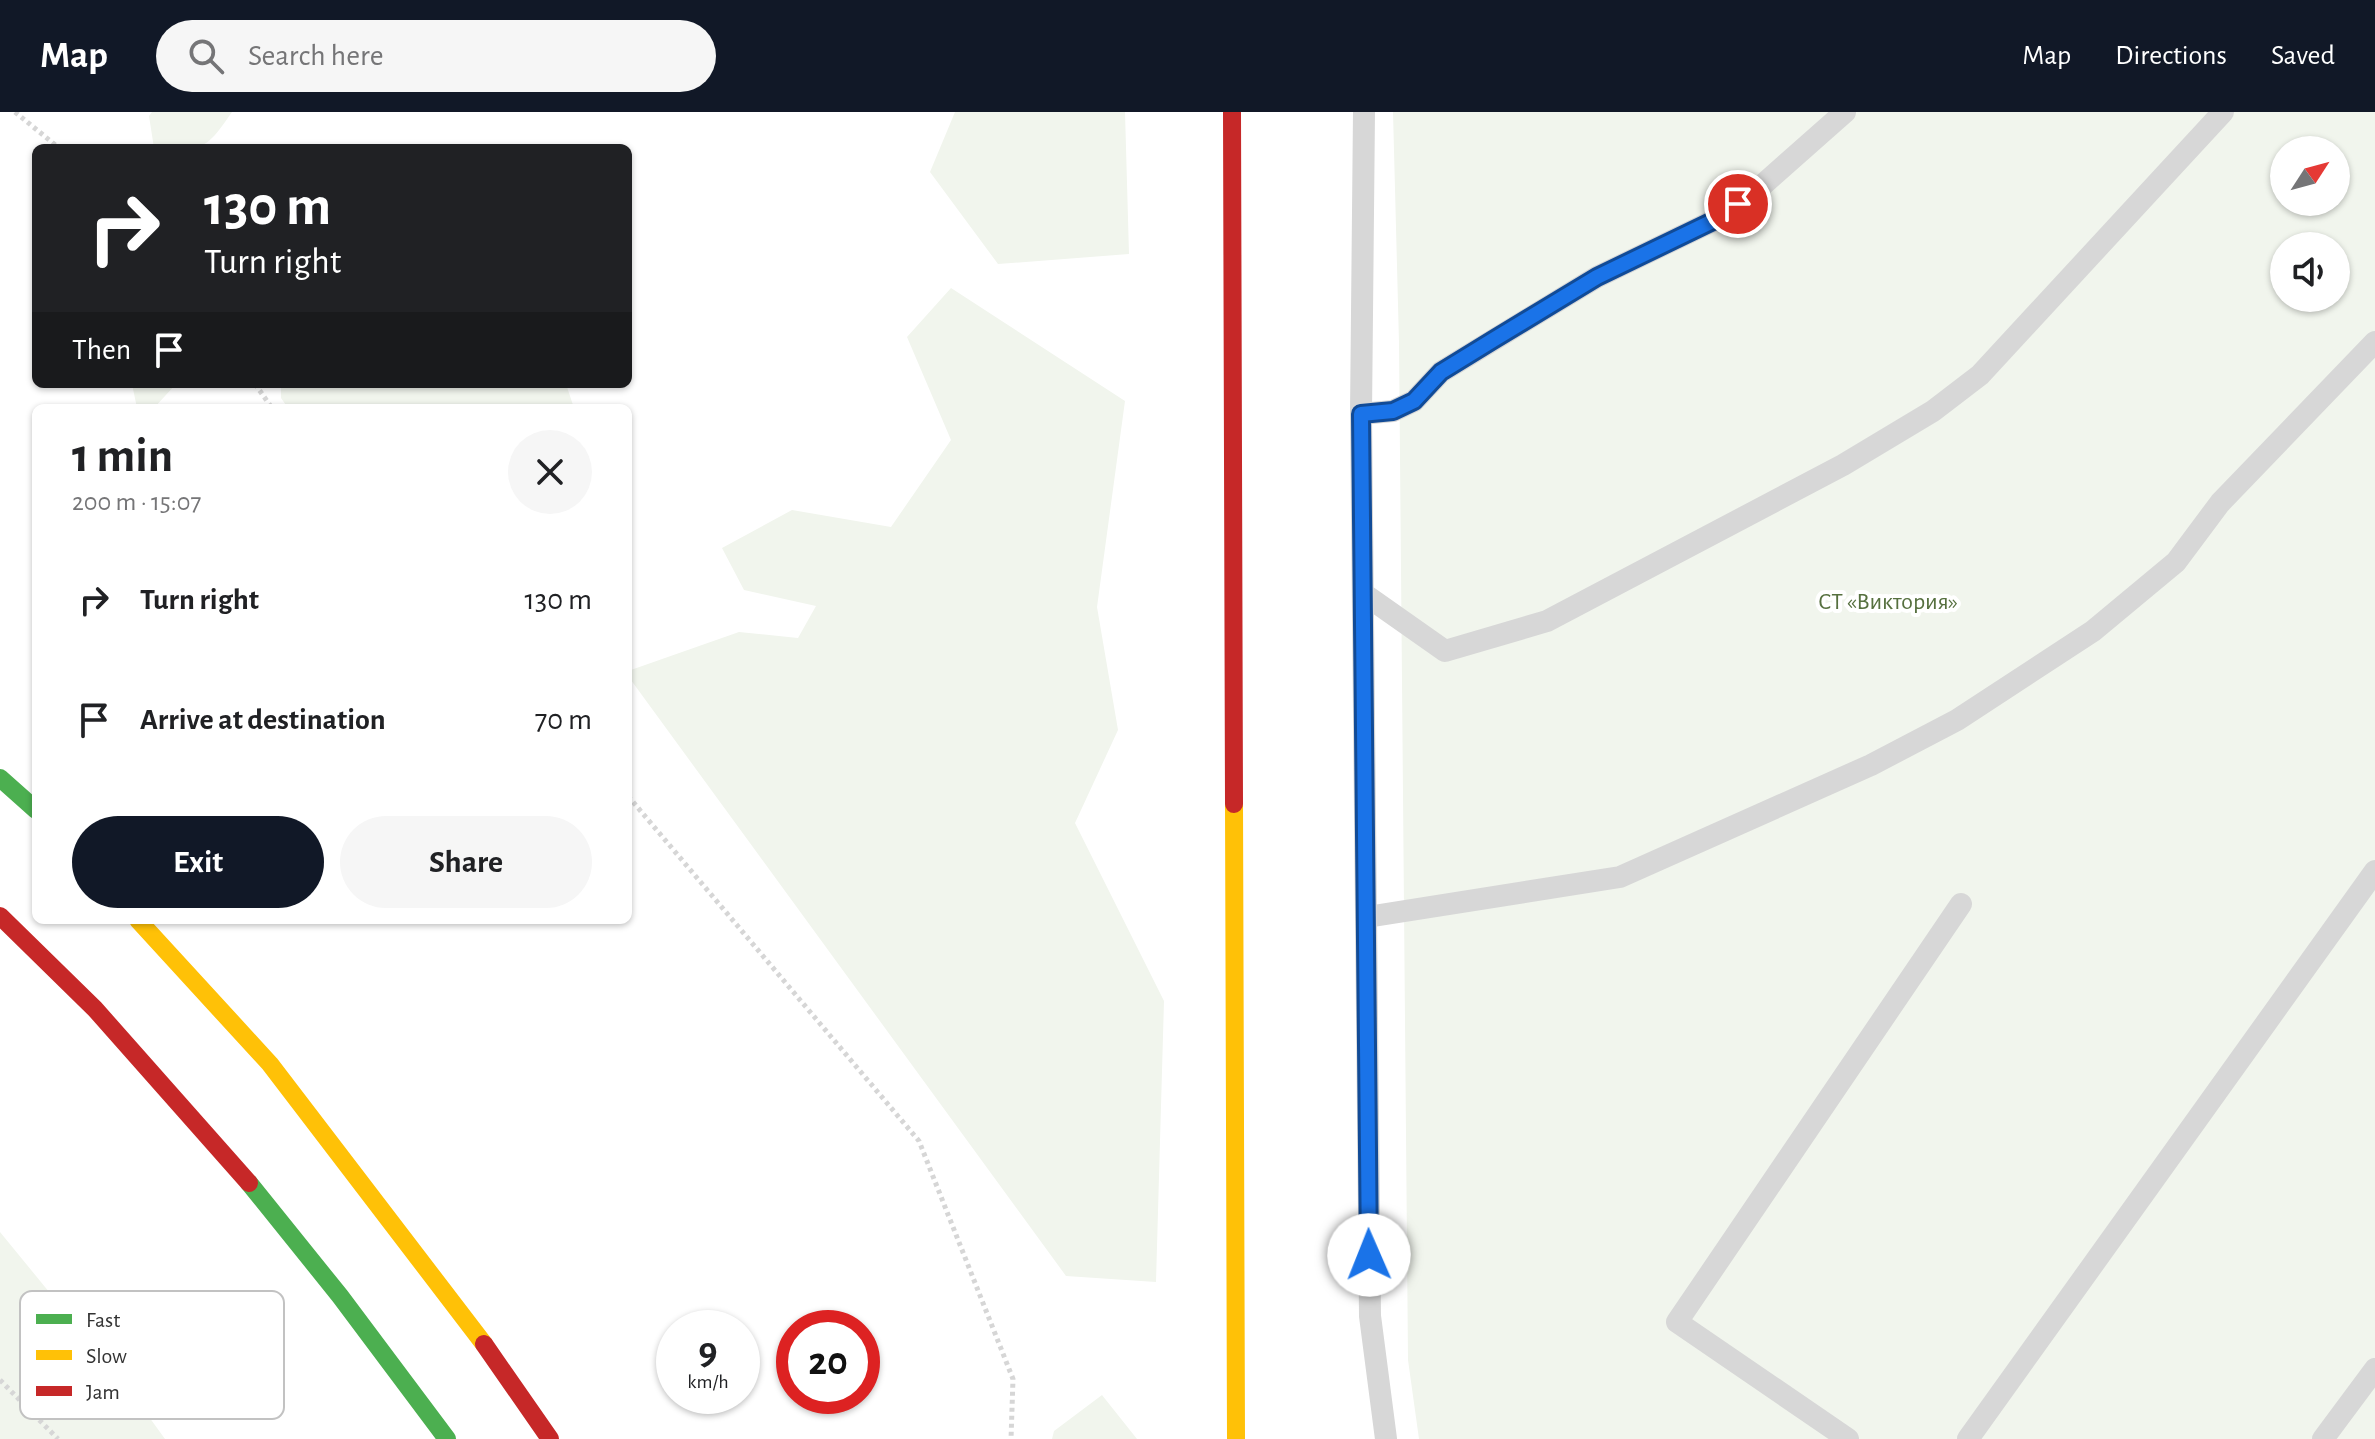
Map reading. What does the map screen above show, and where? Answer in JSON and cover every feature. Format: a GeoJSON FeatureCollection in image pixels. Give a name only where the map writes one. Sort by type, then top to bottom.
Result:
{"type":"FeatureCollection","features":[{"type":"Feature","properties":{"kind":"main road"},"geometry":{"type":"LineString","coordinates":[[1232,112],[1236,1439]]}},
{"type":"Feature","properties":{"kind":"main road"},"geometry":{"type":"LineString","coordinates":[[0,778],[32,806]]}},
{"type":"Feature","properties":{"kind":"main road"},"geometry":{"type":"LineString","coordinates":[[0,916],[122,1038],[201,1125],[314,1263],[447,1439]]}},
{"type":"Feature","properties":{"kind":"main road"},"geometry":{"type":"LineString","coordinates":[[142,924],[270,1064],[472,1327],[550,1439]]}},
{"type":"Feature","properties":{"kind":"lane"},"geometry":{"type":"LineString","coordinates":[[1364,112],[1361,414],[1370,1316],[1386,1439]]}},
{"type":"Feature","properties":{"kind":"lane"},"geometry":{"type":"LineString","coordinates":[[1361,414],[1393,411],[1414,401],[1441,372],[1584,285],[1717,219],[1758,189],[1845,112]]}},
{"type":"Feature","properties":{"kind":"lane"},"geometry":{"type":"LineString","coordinates":[[1364,594],[1445,651],[1547,621],[1843,465],[1933,411],[1980,375],[2223,112]]}},
{"type":"Feature","properties":{"kind":"lane"},"geometry":{"type":"LineString","coordinates":[[1367,917],[1620,877],[1871,765],[1957,720],[2093,631],[2176,562],[2220,503],[2375,342]]}},
{"type":"Feature","properties":{"kind":"lane"},"geometry":{"type":"LineString","coordinates":[[1968,1439],[2375,871]]}},
{"type":"Feature","properties":{"kind":"lane"},"geometry":{"type":"LineString","coordinates":[[1848,1439],[1677,1322],[1961,904]]}},
{"type":"Feature","properties":{"kind":"lane"},"geometry":{"type":"LineString","coordinates":[[2323,1439],[2375,1369]]}},
{"type":"Feature","properties":{"kind":"path"},"geometry":{"type":"LineString","coordinates":[[15,112],[54,144]]}},
{"type":"Feature","properties":{"kind":"path"},"geometry":{"type":"LineString","coordinates":[[632,801],[919,1141],[1013,1379],[1011,1439]]}},
{"type":"Feature","properties":{"kind":"path"},"geometry":{"type":"LineString","coordinates":[[0,1380],[20,1400]]}},
{"type":"Feature","properties":{"kind":"path"},"geometry":{"type":"LineString","coordinates":[[38,1419],[58,1439]]}},
{"type":"Feature","properties":{"kind":"green space"},"geometry":{"type":"Polygon","coordinates":[[[152,112],[232,112],[204,144],[153,144],[149,116],[152,112]]]}},
{"type":"Feature","properties":{"kind":"green space"},"geometry":{"type":"Polygon","coordinates":[[[955,112],[1125,112],[1129,254],[998,264],[930,172],[955,112]]]}},
{"type":"Feature","properties":{"kind":"green space","name":"СТ «Виктория»"},"geometry":{"type":"Polygon","coordinates":[[[1393,112],[2375,112],[2375,1439],[1419,1439],[1408,1360],[1399,343],[1393,112]]]}},
{"type":"Feature","properties":{"kind":"green space"},"geometry":{"type":"Polygon","coordinates":[[[951,288],[1125,401],[1097,607],[1118,730],[1075,823],[1164,1001],[1156,1282],[1066,1276],[632,681],[632,670],[739,632],[798,638],[816,606],[744,590],[722,548],[792,510],[891,527],[951,440],[907,337],[951,288]]]}},
{"type":"Feature","properties":{"kind":"green space"},"geometry":{"type":"Polygon","coordinates":[[[133,388],[172,388],[158,404],[136,404],[133,388]]]}},
{"type":"Feature","properties":{"kind":"green space"},"geometry":{"type":"Polygon","coordinates":[[[281,388],[567,388],[573,404],[285,404],[281,398],[281,388]]]}},
{"type":"Feature","properties":{"kind":"green space"},"geometry":{"type":"Polygon","coordinates":[[[0,1232],[48,1291],[20,1291],[20,1419],[151,1419],[165,1439],[0,1439],[0,1232]]]}},
{"type":"Feature","properties":{"kind":"green space"},"geometry":{"type":"Polygon","coordinates":[[[1102,1395],[1137,1439],[1052,1439],[1054,1431],[1102,1395]]]}},
{"type":"Feature","properties":{"kind":"traffic: fast"},"geometry":{"type":"LineString","coordinates":[[0,778],[32,806]]}},
{"type":"Feature","properties":{"kind":"traffic: fast"},"geometry":{"type":"LineString","coordinates":[[249,1183],[340,1296],[447,1439]]}},
{"type":"Feature","properties":{"kind":"traffic: slow"},"geometry":{"type":"LineString","coordinates":[[1234,804],[1236,1439]]}},
{"type":"Feature","properties":{"kind":"traffic: slow"},"geometry":{"type":"LineString","coordinates":[[142,924],[270,1064],[484,1344]]}},
{"type":"Feature","properties":{"kind":"traffic: jam"},"geometry":{"type":"LineString","coordinates":[[1232,112],[1234,804]]}},
{"type":"Feature","properties":{"kind":"traffic: jam"},"geometry":{"type":"LineString","coordinates":[[0,916],[95,1009],[249,1183]]}},
{"type":"Feature","properties":{"kind":"traffic: jam"},"geometry":{"type":"LineString","coordinates":[[484,1344],[550,1439]]}},
{"type":"Feature","properties":{"kind":"route"},"geometry":{"type":"LineString","coordinates":[[1369,1255],[1361,414],[1393,411],[1414,401],[1441,372],[1493,340],[1597,277],[1717,219],[1738,204]]}}]}
